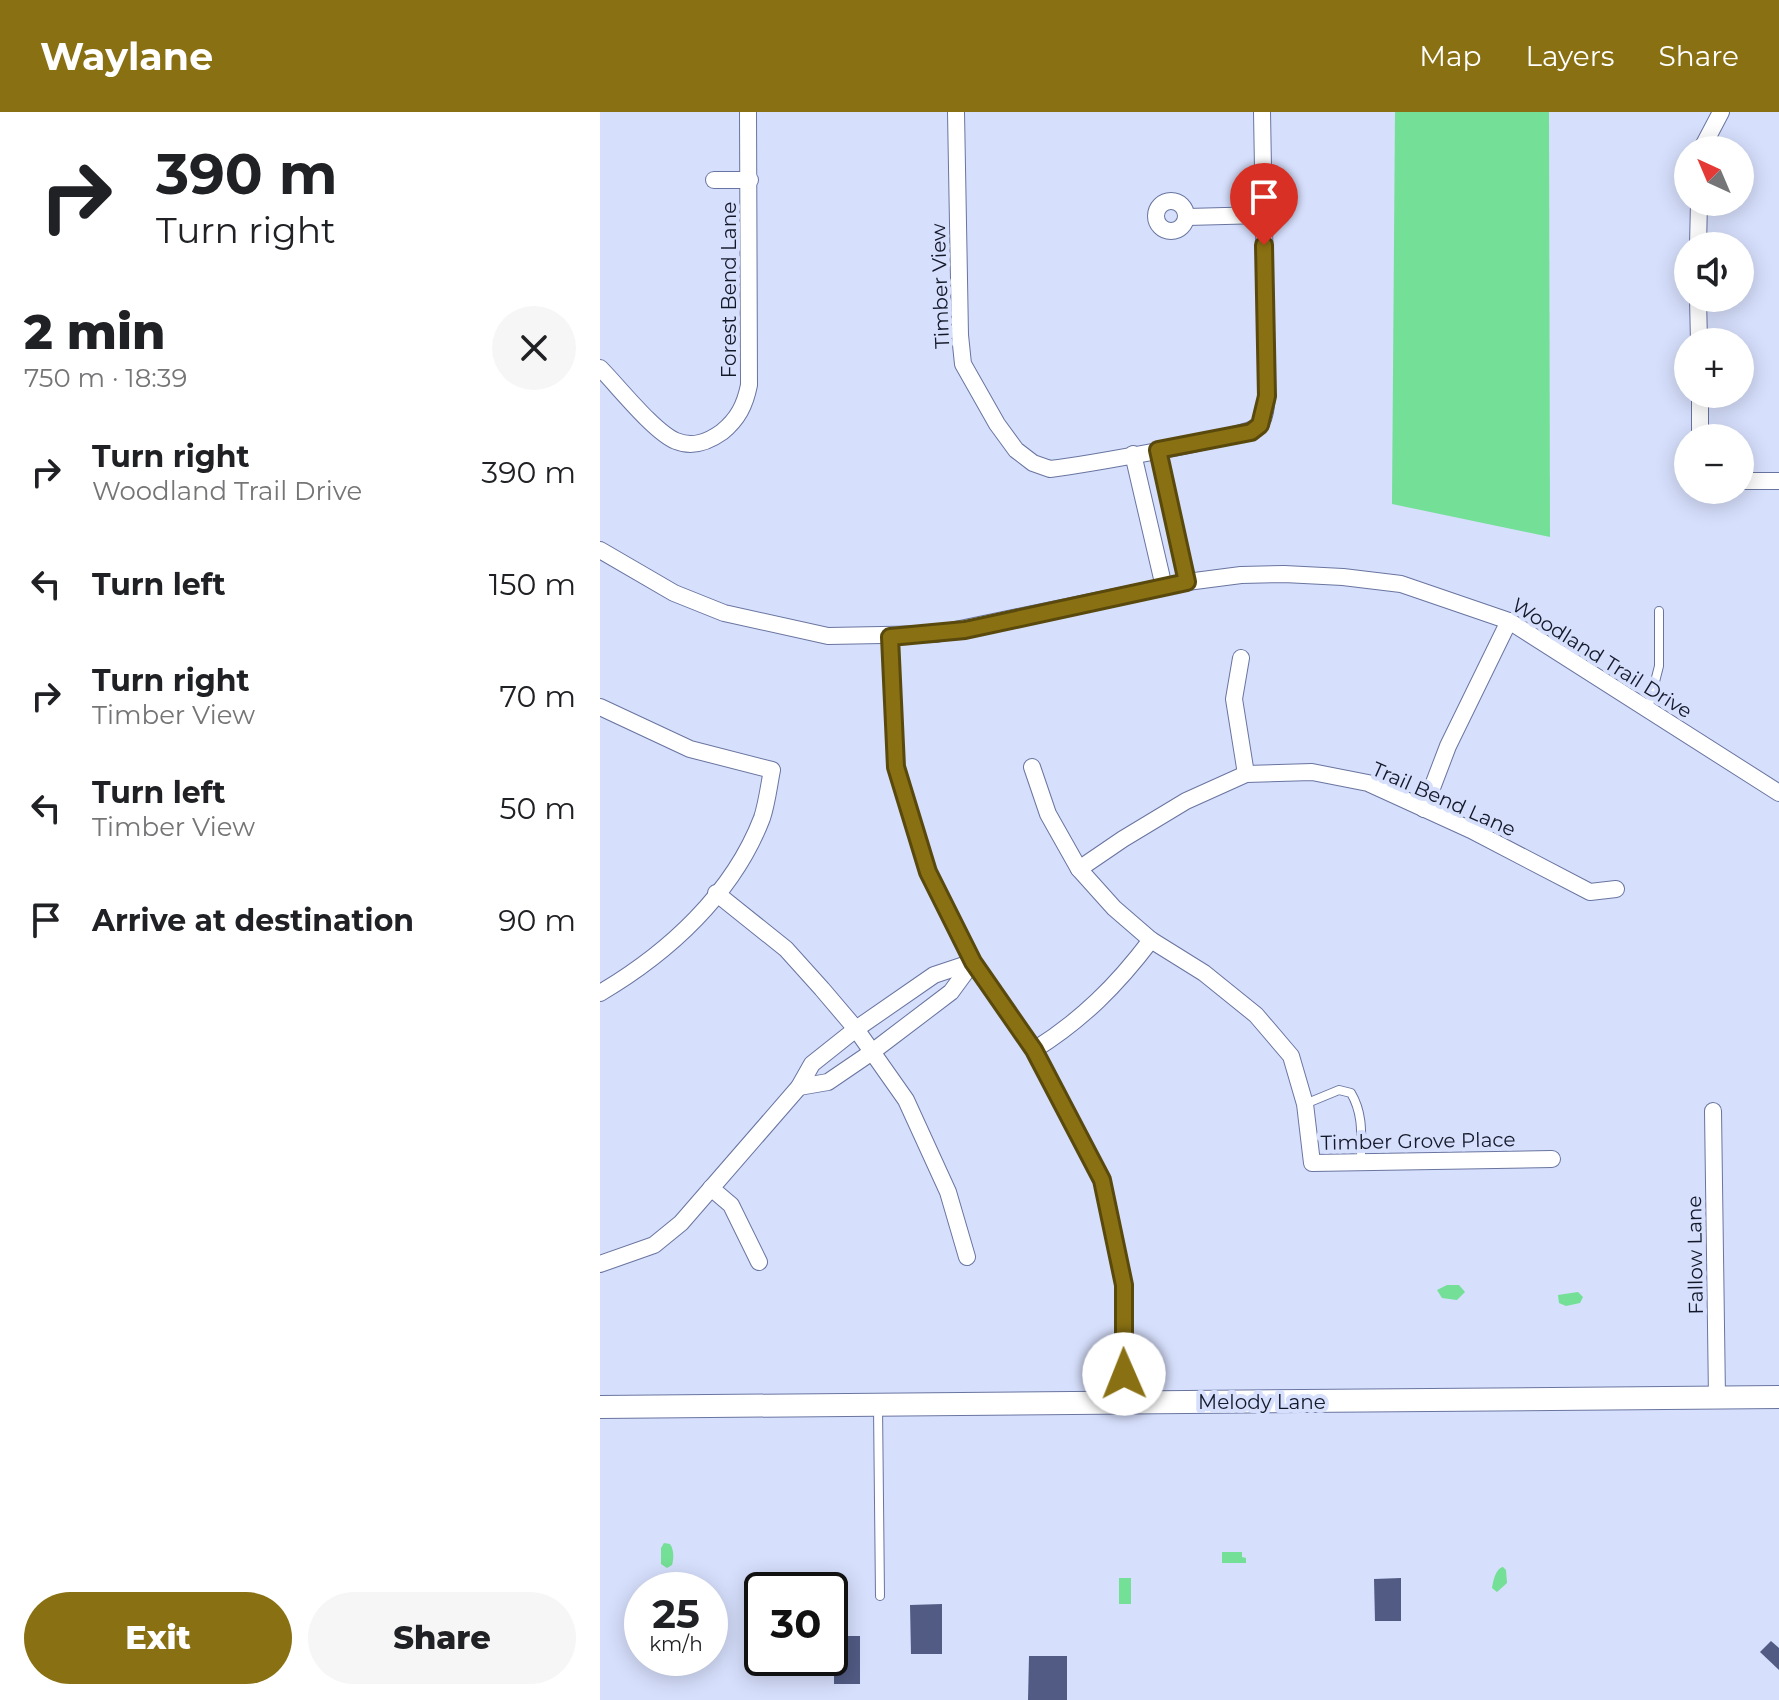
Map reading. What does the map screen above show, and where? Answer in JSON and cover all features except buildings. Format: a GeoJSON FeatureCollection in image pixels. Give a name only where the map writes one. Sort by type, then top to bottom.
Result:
{"type":"FeatureCollection","features":[{"type":"Feature","properties":{"kind":"street","name":"Forest Bend Lane"},"geometry":{"type":"LineString","coordinates":[[600,368],[658,429],[676,441],[697,445],[714,437],[732,424],[745,404],[749,385],[748,112]]}},
{"type":"Feature","properties":{"kind":"street","name":"Timber View"},"geometry":{"type":"LineString","coordinates":[[956,112],[963,364],[997,424],[1016,450],[1033,463],[1050,469],[1251,432],[1260,425],[1267,396],[1262,112]]}},
{"type":"Feature","properties":{"kind":"street"},"geometry":{"type":"LineString","coordinates":[[1708,136],[1721,112]]}},
{"type":"Feature","properties":{"kind":"street"},"geometry":{"type":"LineString","coordinates":[[714,180],[750,180]]}},
{"type":"Feature","properties":{"kind":"street"},"geometry":{"type":"LineString","coordinates":[[1187,217],[1263,215]]}},
{"type":"Feature","properties":{"kind":"street"},"geometry":{"type":"LineString","coordinates":[[1158,450],[1187,582]]}},
{"type":"Feature","properties":{"kind":"street"},"geometry":{"type":"LineString","coordinates":[[1133,454],[1164,587]]}},
{"type":"Feature","properties":{"kind":"street"},"geometry":{"type":"LineString","coordinates":[[1754,481],[1779,481]]}},
{"type":"Feature","properties":{"kind":"street","name":"Woodland Trail Drive"},"geometry":{"type":"LineString","coordinates":[[603,557],[674,593],[724,613],[828,636],[890,637],[965,630],[1187,582],[1270,574],[1343,577],[1401,584],[1509,621],[1779,793]]}},
{"type":"Feature","properties":{"kind":"street"},"geometry":{"type":"LineString","coordinates":[[1424,809],[1448,746],[1509,621]]}},
{"type":"Feature","properties":{"kind":"street"},"geometry":{"type":"LineString","coordinates":[[890,637],[896,767],[928,872],[973,962],[1034,1050],[1102,1180],[1124,1285],[1125,1403]]}},
{"type":"Feature","properties":{"kind":"street"},"geometry":{"type":"LineString","coordinates":[[1241,658],[1234,699],[1246,774]]}},
{"type":"Feature","properties":{"kind":"street"},"geometry":{"type":"LineString","coordinates":[[600,707],[690,749],[772,770],[763,814],[737,869],[689,927],[600,993]]}},
{"type":"Feature","properties":{"kind":"street","name":"Timber Grove Place"},"geometry":{"type":"LineString","coordinates":[[1032,767],[1048,814],[1079,869],[1114,908],[1151,940],[1204,973],[1256,1015],[1291,1056],[1305,1104],[1312,1163],[1552,1159]]}},
{"type":"Feature","properties":{"kind":"street","name":"Trail Bend Lane"},"geometry":{"type":"LineString","coordinates":[[1079,869],[1157,817],[1246,774],[1312,772],[1368,783],[1590,892],[1616,889]]}},
{"type":"Feature","properties":{"kind":"street"},"geometry":{"type":"LineString","coordinates":[[716,893],[786,949],[856,1029],[906,1100],[948,1192],[967,1257]]}},
{"type":"Feature","properties":{"kind":"street"},"geometry":{"type":"LineString","coordinates":[[1034,1050],[1060,1034],[1096,1004],[1120,981],[1151,940]]}},
{"type":"Feature","properties":{"kind":"street"},"geometry":{"type":"LineString","coordinates":[[600,1264],[654,1245],[681,1223],[799,1087],[812,1064],[934,975],[973,962]]}},
{"type":"Feature","properties":{"kind":"street"},"geometry":{"type":"LineString","coordinates":[[799,1087],[828,1082],[872,1052],[951,992],[973,962]]}},
{"type":"Feature","properties":{"kind":"street","name":"Fallow Lane"},"geometry":{"type":"LineString","coordinates":[[1713,1111],[1717,1398]]}},
{"type":"Feature","properties":{"kind":"street"},"geometry":{"type":"LineString","coordinates":[[711,1188],[731,1205],[759,1262]]}},
{"type":"Feature","properties":{"kind":"street","name":"Melody Lane"},"geometry":{"type":"LineString","coordinates":[[600,1407],[1779,1397]]}},
{"type":"Feature","properties":{"kind":"lane"},"geometry":{"type":"LineString","coordinates":[[1648,710],[1659,666],[1659,611]]}},
{"type":"Feature","properties":{"kind":"lane"},"geometry":{"type":"LineString","coordinates":[[1305,1104],[1339,1090],[1351,1093],[1358,1106],[1361,1123],[1361,1162]]}},
{"type":"Feature","properties":{"kind":"lane"},"geometry":{"type":"LineString","coordinates":[[878,1405],[880,1596]]}},
{"type":"Feature","properties":{"kind":"shaded area"},"geometry":{"type":"Polygon","coordinates":[[[1395,112],[1549,112],[1550,537],[1392,504],[1395,112]]]}},
{"type":"Feature","properties":{"kind":"shaded area"},"geometry":{"type":"Polygon","coordinates":[[[1447,1285],[1459,1285],[1465,1292],[1457,1300],[1442,1298],[1437,1290],[1447,1285]]]}},
{"type":"Feature","properties":{"kind":"shaded area"},"geometry":{"type":"Polygon","coordinates":[[[1578,1292],[1583,1297],[1580,1303],[1566,1306],[1559,1303],[1558,1295],[1578,1292]]]}},
{"type":"Feature","properties":{"kind":"shaded area"},"geometry":{"type":"Polygon","coordinates":[[[664,1543],[670,1544],[673,1554],[672,1565],[667,1568],[661,1564],[664,1543]]]}},
{"type":"Feature","properties":{"kind":"shaded area"},"geometry":{"type":"Polygon","coordinates":[[[1222,1552],[1242,1552],[1246,1563],[1222,1563],[1222,1552]]]}},
{"type":"Feature","properties":{"kind":"shaded area"},"geometry":{"type":"Polygon","coordinates":[[[1503,1567],[1507,1583],[1497,1592],[1492,1588],[1493,1582],[1503,1567]]]}},
{"type":"Feature","properties":{"kind":"shaded area"},"geometry":{"type":"Polygon","coordinates":[[[1119,1578],[1131,1578],[1131,1604],[1119,1604],[1119,1578]]]}},
{"type":"Feature","properties":{"kind":"route"},"geometry":{"type":"LineString","coordinates":[[1124,1374],[1124,1285],[1102,1180],[1034,1050],[973,962],[928,872],[896,767],[890,637],[965,630],[1187,582],[1158,450],[1251,432],[1260,425],[1267,396],[1264,245]]}}]}
